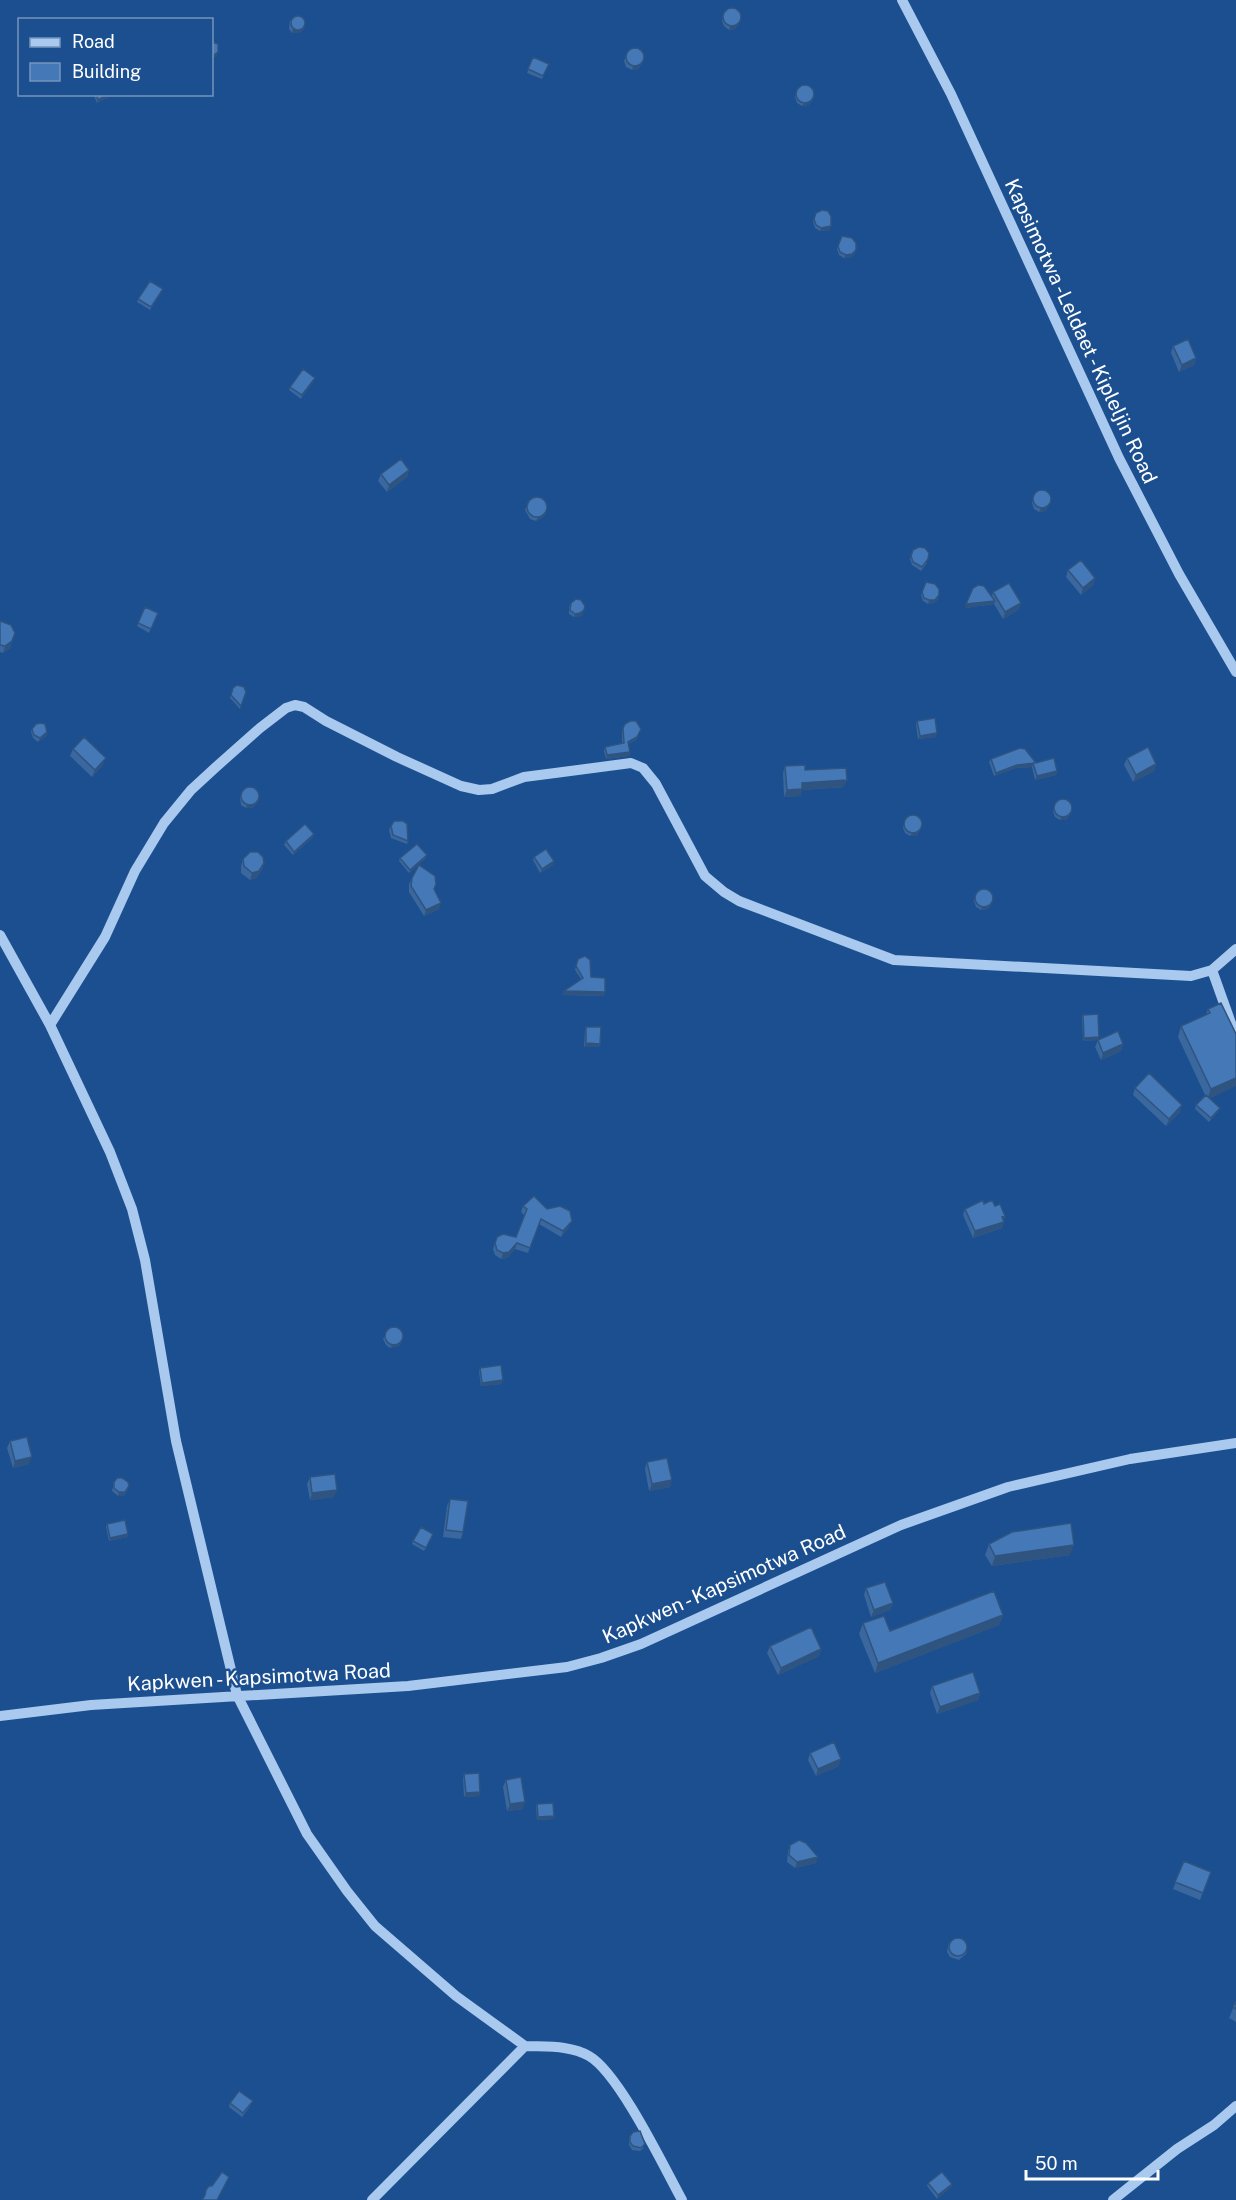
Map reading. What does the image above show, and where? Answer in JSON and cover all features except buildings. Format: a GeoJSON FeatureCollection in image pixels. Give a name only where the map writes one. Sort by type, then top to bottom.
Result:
{"type":"FeatureCollection","features":[{"type":"Feature","properties":{"kind":"street","name":"Kapsimotwa -Leldaet - Kipleljin Road"},"geometry":{"type":"LineString","coordinates":[[902,0],[951,94],[1119,458],[1179,574],[1236,672]]}},
{"type":"Feature","properties":{"kind":"street"},"geometry":{"type":"LineString","coordinates":[[50,1025],[105,937],[135,872],[164,823],[190,790],[260,728],[286,708],[295,705],[304,707],[326,721],[408,762],[461,786],[479,790],[492,789],[524,777],[631,763],[643,768],[656,784],[705,876],[724,892],[739,902],[894,960],[1046,967],[1172,977],[1191,976],[1212,970],[1236,949]]}},
{"type":"Feature","properties":{"kind":"street"},"geometry":{"type":"LineString","coordinates":[[0,935],[50,1025],[110,1152],[132,1209],[145,1260],[176,1441],[237,1695],[307,1834],[375,1926],[456,1996],[525,2046],[565,2048],[580,2052],[605,2070],[627,2101],[682,2200]]}},
{"type":"Feature","properties":{"kind":"street"},"geometry":{"type":"LineString","coordinates":[[1212,970],[1236,1037]]}},
{"type":"Feature","properties":{"kind":"street","name":"Kapkwen - Kapsimotwa Road"},"geometry":{"type":"LineString","coordinates":[[0,1716],[91,1706],[237,1695],[408,1686],[578,1664],[641,1644],[901,1526],[1008,1487],[1130,1459],[1236,1443]]}},
{"type":"Feature","properties":{"kind":"street"},"geometry":{"type":"LineString","coordinates":[[372,2200],[525,2046]]}},
{"type":"Feature","properties":{"kind":"street"},"geometry":{"type":"LineString","coordinates":[[1113,2200],[1236,2106]]}}]}
